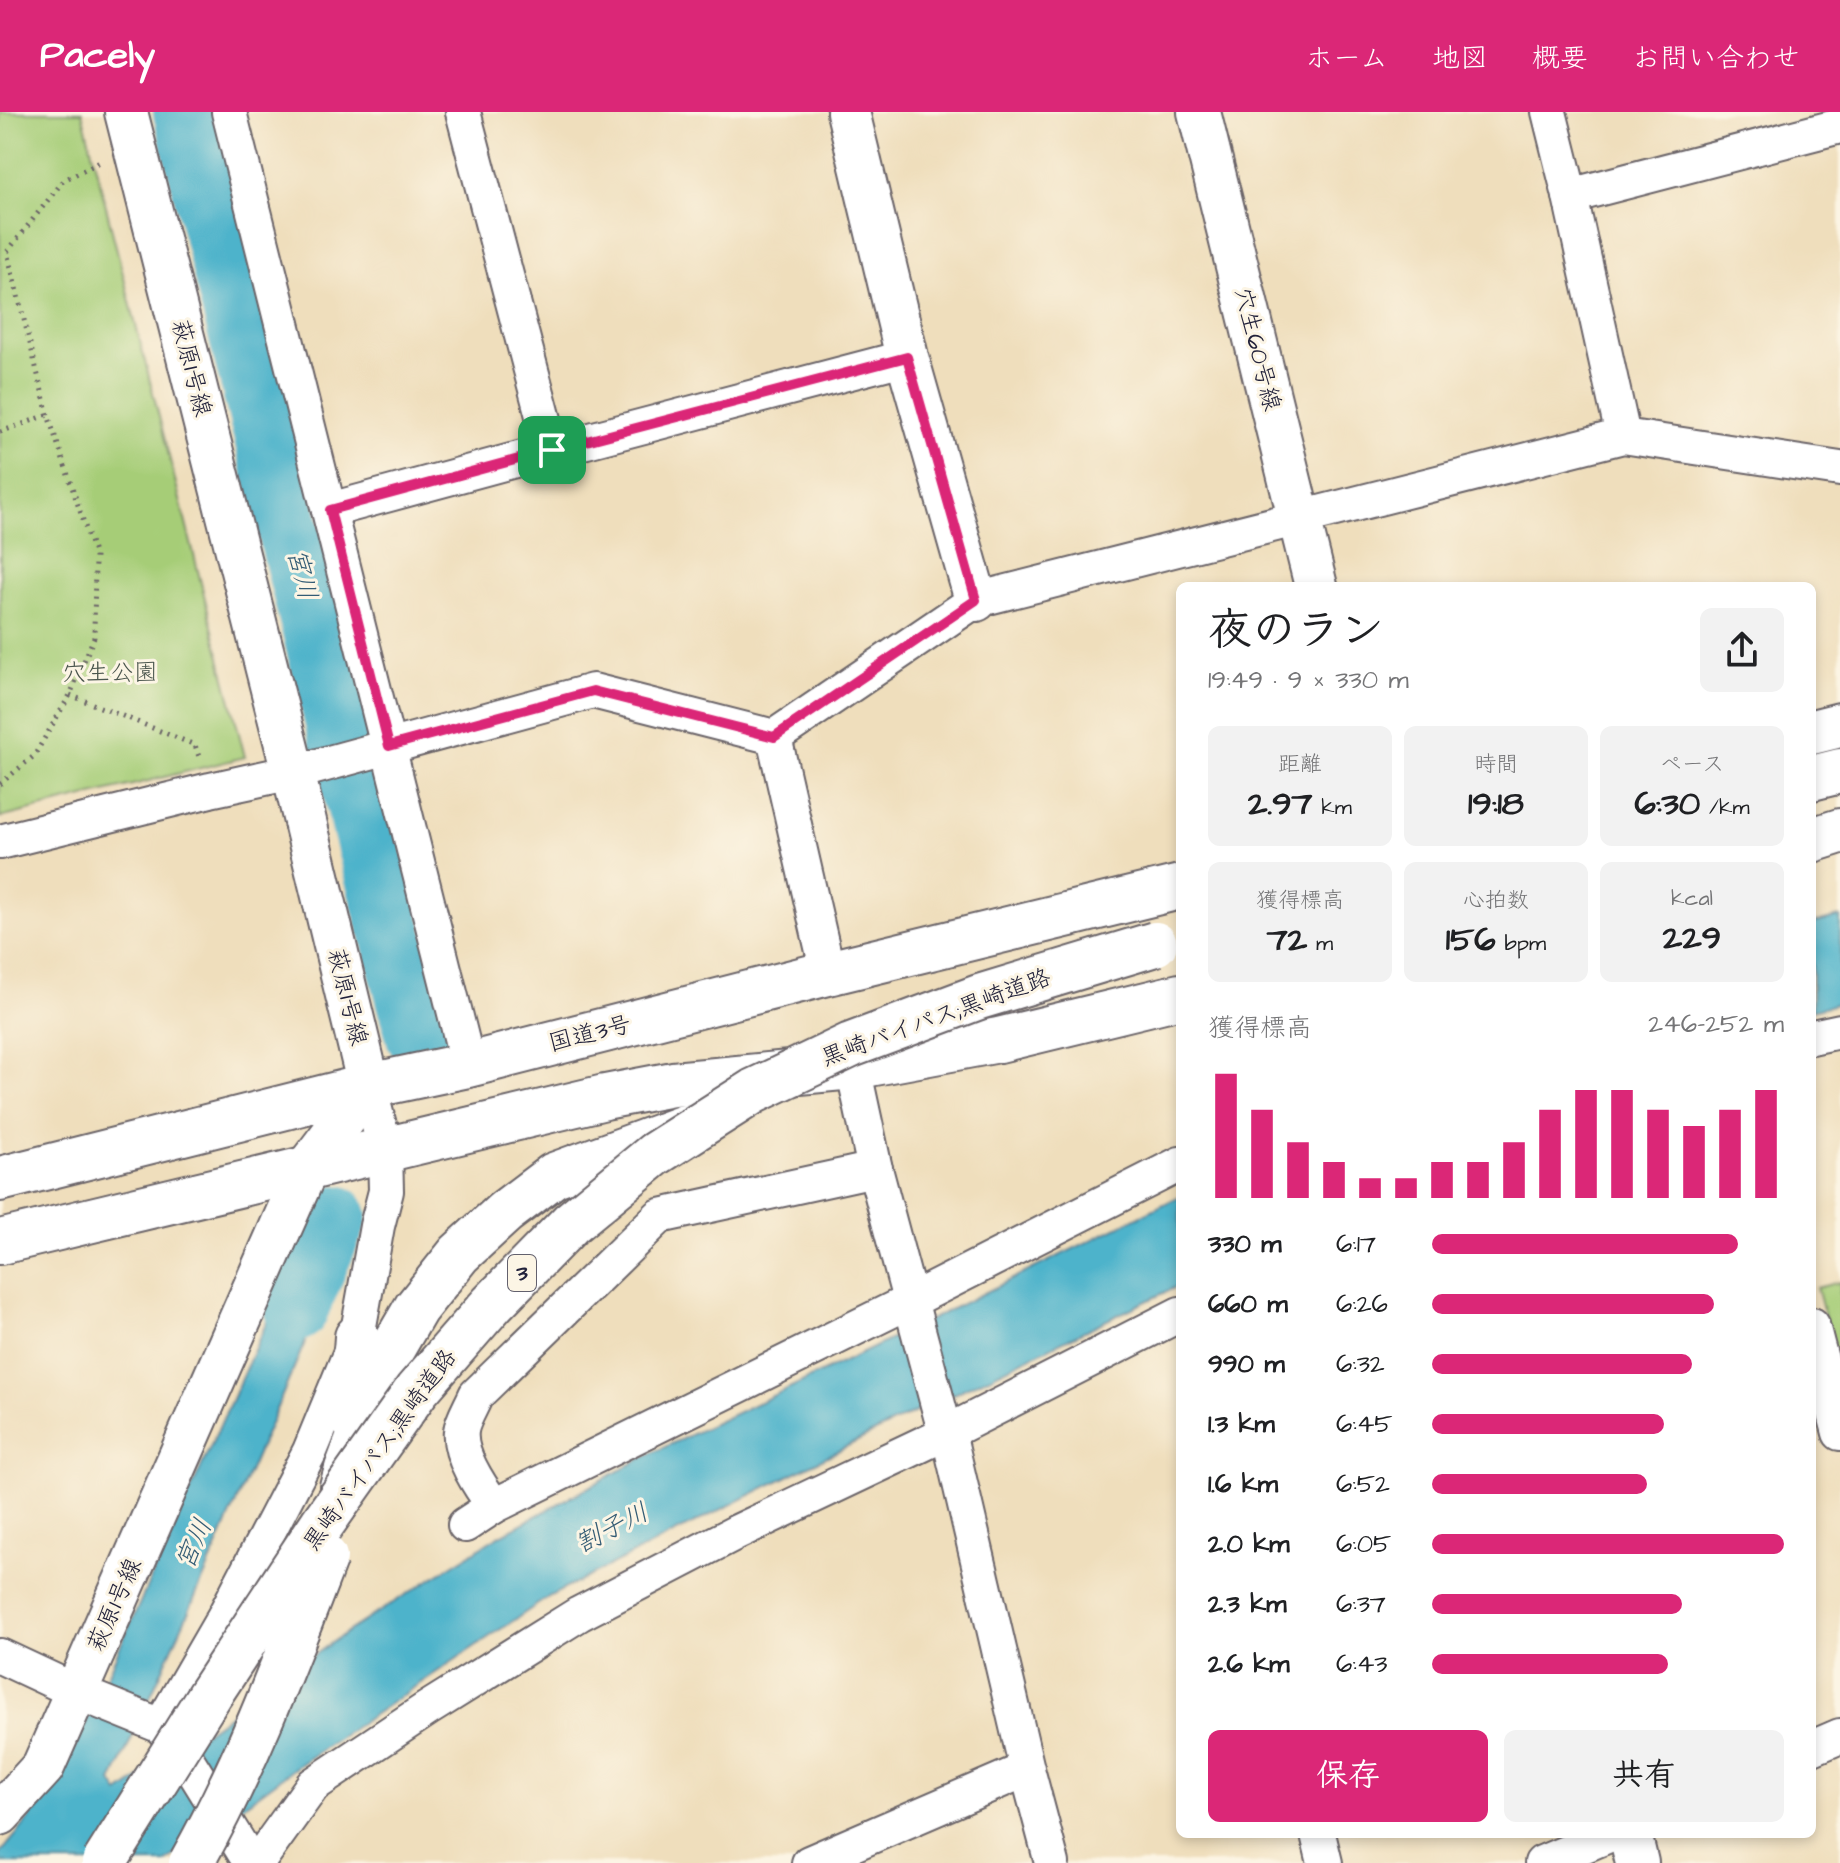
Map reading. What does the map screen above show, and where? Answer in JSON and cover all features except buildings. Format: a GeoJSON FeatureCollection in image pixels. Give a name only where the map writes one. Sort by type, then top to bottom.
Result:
{"type":"FeatureCollection","features":[{"type":"Feature","properties":{"kind":"highway"},"geometry":{"type":"LineString","coordinates":[[1816,731],[1840,725]]}},
{"type":"Feature","properties":{"kind":"highway"},"geometry":{"type":"LineString","coordinates":[[1816,777],[1840,771]]}},
{"type":"Feature","properties":{"kind":"highway"},"geometry":{"type":"LineString","coordinates":[[1816,839],[1840,831]]}},
{"type":"Feature","properties":{"kind":"highway","name":"国道3号"},"geometry":{"type":"LineString","coordinates":[[0,1179],[1176,888]]}},
{"type":"Feature","properties":{"kind":"highway","name":"黒崎バイパス;黒崎道路"},"geometry":{"type":"LineString","coordinates":[[104,1863],[322,1524],[417,1390],[492,1304],[571,1223],[655,1154],[754,1091],[837,1051],[979,997],[1176,939]]}},
{"type":"Feature","properties":{"kind":"highway","name":"3"},"geometry":{"type":"LineString","coordinates":[[0,1242],[605,1097],[673,1084],[853,1067],[999,1040],[1176,997]]}},
{"type":"Feature","properties":{"kind":"highway","name":"3"},"geometry":{"type":"LineString","coordinates":[[347,1469],[391,1351],[416,1308],[459,1254],[505,1212],[554,1175],[853,1067]]}},
{"type":"Feature","properties":{"kind":"highway","name":"3"},"geometry":{"type":"LineString","coordinates":[[347,1469],[357,1337]]}},
{"type":"Feature","properties":{"kind":"highway","name":"黒崎バイパス;黒崎道路"},"geometry":{"type":"LineString","coordinates":[[191,1863],[211,1828],[273,1692],[325,1557],[347,1469]]}},
{"type":"Feature","properties":{"kind":"street"},"geometry":{"type":"LineString","coordinates":[[229,112],[330,510],[380,749],[468,1065]]}},
{"type":"Feature","properties":{"kind":"street"},"geometry":{"type":"LineString","coordinates":[[463,112],[552,450]]}},
{"type":"Feature","properties":{"kind":"street"},"geometry":{"type":"LineString","coordinates":[[848,112],[907,357],[976,600]]}},
{"type":"Feature","properties":{"kind":"street","name":"穴生60号線"},"geometry":{"type":"LineString","coordinates":[[1199,112],[1315,582]]}},
{"type":"Feature","properties":{"kind":"street"},"geometry":{"type":"LineString","coordinates":[[1549,112],[1623,436]]}},
{"type":"Feature","properties":{"kind":"street"},"geometry":{"type":"LineString","coordinates":[[1570,196],[1840,126]]}},
{"type":"Feature","properties":{"kind":"street","name":"萩原1号線"},"geometry":{"type":"LineString","coordinates":[[0,1814],[43,1767],[82,1694],[307,1168],[369,1086],[302,770],[130,129]]}},
{"type":"Feature","properties":{"kind":"street"},"geometry":{"type":"LineString","coordinates":[[330,510],[907,357]]}},
{"type":"Feature","properties":{"kind":"street"},"geometry":{"type":"LineString","coordinates":[[0,842],[302,770],[593,691],[774,737],[976,600],[1623,436],[1840,469]]}},
{"type":"Feature","properties":{"kind":"street"},"geometry":{"type":"LineString","coordinates":[[774,737],[828,973]]}},
{"type":"Feature","properties":{"kind":"street"},"geometry":{"type":"LineString","coordinates":[[1816,1036],[1840,1031]]}},
{"type":"Feature","properties":{"kind":"street"},"geometry":{"type":"LineString","coordinates":[[853,1067],[875,1169],[944,1424],[1052,1863]]}},
{"type":"Feature","properties":{"kind":"street"},"geometry":{"type":"LineString","coordinates":[[161,1726],[224,1617],[310,1451],[357,1337],[386,1191],[385,1149],[369,1086]]}},
{"type":"Feature","properties":{"kind":"street"},"geometry":{"type":"LineString","coordinates":[[465,1525],[494,1506],[912,1306],[1176,1166]]}},
{"type":"Feature","properties":{"kind":"street"},"geometry":{"type":"LineString","coordinates":[[494,1506],[465,1457],[461,1431],[476,1395],[660,1216],[875,1169]]}},
{"type":"Feature","properties":{"kind":"street"},"geometry":{"type":"LineString","coordinates":[[0,1656],[161,1726],[254,1863],[313,1785],[566,1622],[944,1424],[1176,1316]]}},
{"type":"Feature","properties":{"kind":"street"},"geometry":{"type":"LineString","coordinates":[[1816,1340],[1840,1433]]}},
{"type":"Feature","properties":{"kind":"street"},"geometry":{"type":"LineString","coordinates":[[1816,1746],[1840,1736]]}},
{"type":"Feature","properties":{"kind":"street"},"geometry":{"type":"LineString","coordinates":[[809,1863],[1027,1769]]}},
{"type":"Feature","properties":{"kind":"street"},"geometry":{"type":"LineString","coordinates":[[1319,1838],[1325,1863]]}},
{"type":"Feature","properties":{"kind":"street"},"geometry":{"type":"LineString","coordinates":[[1542,1863],[1601,1838]]}},
{"type":"Feature","properties":{"kind":"street"},"geometry":{"type":"LineString","coordinates":[[1631,1838],[1637,1863]]}},
{"type":"Feature","properties":{"kind":"path"},"geometry":{"type":"LineString","coordinates":[[7,252],[64,180],[130,129]]}},
{"type":"Feature","properties":{"kind":"path"},"geometry":{"type":"LineString","coordinates":[[0,249],[7,252]]}},
{"type":"Feature","properties":{"kind":"path"},"geometry":{"type":"LineString","coordinates":[[0,784],[34,756],[70,695],[94,637],[95,556],[48,415],[7,252]]}},
{"type":"Feature","properties":{"kind":"path"},"geometry":{"type":"LineString","coordinates":[[0,432],[48,415]]}},
{"type":"Feature","properties":{"kind":"path"},"geometry":{"type":"LineString","coordinates":[[70,695],[195,745],[210,790]]}},
{"type":"Feature","properties":{"kind":"green space","name":"穴生公園"},"geometry":{"type":"Polygon","coordinates":[[[0,112],[82,112],[245,757],[0,818],[0,112]]]}},
{"type":"Feature","properties":{"kind":"green space"},"geometry":{"type":"Polygon","coordinates":[[[1840,1282],[1840,1374],[1817,1288],[1840,1282]]]}},
{"type":"Feature","properties":{"kind":"water"},"geometry":{"type":"Polygon","coordinates":[[[1840,917],[1840,1003],[1816,1009],[1816,923],[1840,917]]]}},
{"type":"Feature","properties":{"kind":"water","name":"割子川"},"geometry":{"type":"Polygon","coordinates":[[[1176,1198],[1176,1287],[897,1421],[550,1596],[300,1764],[165,1863],[0,1863],[0,1854],[58,1784],[306,1235],[357,1221],[112,1782],[119,1793],[347,1632],[497,1537],[646,1456],[1176,1198]]]}},
{"type":"Feature","properties":{"kind":"waterway","name":"宮川"},"geometry":{"type":"LineString","coordinates":[[185,112],[418,1036]]}},
{"type":"Feature","properties":{"kind":"waterway","name":"宮川"},"geometry":{"type":"LineString","coordinates":[[296,1310],[336,1217]]}},
{"type":"Feature","properties":{"kind":"route"},"geometry":{"type":"LineString","coordinates":[[907,357],[976,600],[774,737],[593,691],[389,746],[330,510],[552,450],[907,357]]}}]}
